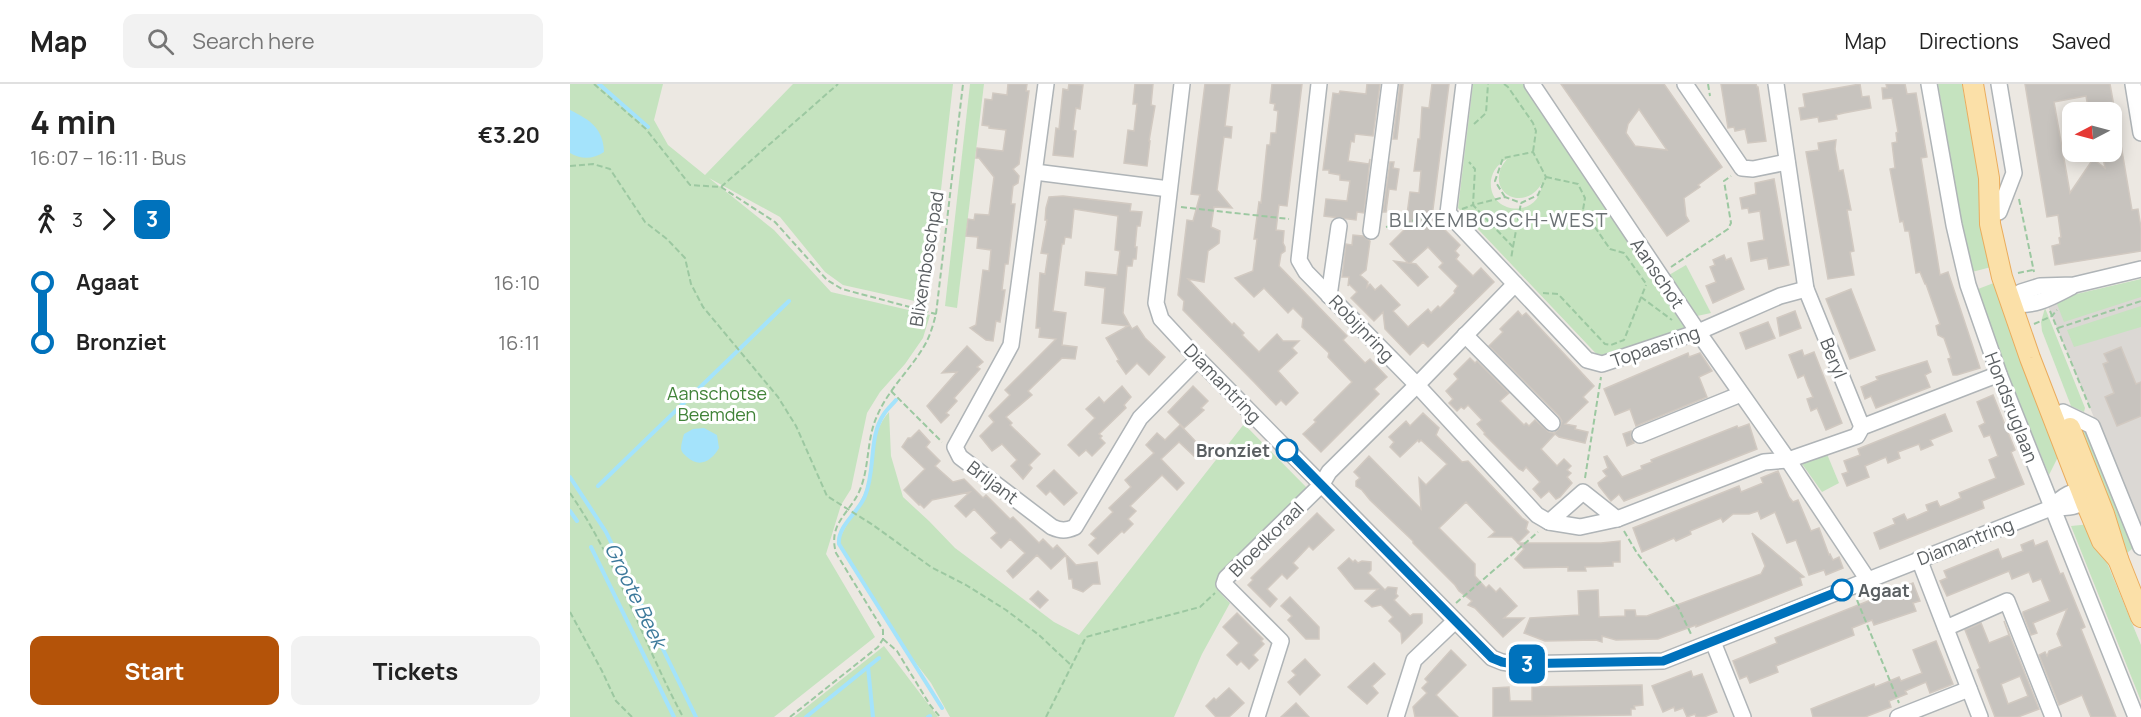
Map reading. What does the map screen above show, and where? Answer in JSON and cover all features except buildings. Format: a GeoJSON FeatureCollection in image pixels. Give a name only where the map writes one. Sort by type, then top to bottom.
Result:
{"type":"FeatureCollection","features":[{"type":"Feature","properties":{"kind":"main road","name":"Hondsruglaan"},"geometry":{"type":"LineString","coordinates":[[1973,84],[1989,178],[2022,307],[2087,494],[2113,538],[2118,559],[2141,617]]}},
{"type":"Feature","properties":{"kind":"main road","name":"Hondsruglaan"},"geometry":{"type":"LineString","coordinates":[[1989,178],[1990,224],[1998,262],[2022,307],[2063,412],[2087,494]]}},
{"type":"Feature","properties":{"kind":"street","name":"Briljant"},"geometry":{"type":"LineString","coordinates":[[1046,84],[1011,345],[955,447],[960,457],[1052,527],[1061,531],[1068,530],[1075,527],[1140,418],[1198,359]]}},
{"type":"Feature","properties":{"kind":"street","name":"Diamantring"},"geometry":{"type":"LineString","coordinates":[[1182,84],[1156,303],[1161,318],[1198,359],[1492,658],[1514,664],[1663,661],[2051,508],[2062,496],[2087,494]]}},
{"type":"Feature","properties":{"kind":"street","name":"Robijnring"},"geometry":{"type":"LineString","coordinates":[[1319,84],[1299,260],[1306,272],[1418,385],[1537,515],[1549,522]]}},
{"type":"Feature","properties":{"kind":"street"},"geometry":{"type":"LineString","coordinates":[[1371,231],[1390,84]]}},
{"type":"Feature","properties":{"kind":"street"},"geometry":{"type":"LineString","coordinates":[[1448,213],[1464,84]]}},
{"type":"Feature","properties":{"kind":"street","name":"Aanschot"},"geometry":{"type":"LineString","coordinates":[[1532,84],[1695,333],[1742,394],[1868,580]]}},
{"type":"Feature","properties":{"kind":"street"},"geometry":{"type":"LineString","coordinates":[[1685,84],[1742,168],[1753,169],[1787,162]]}},
{"type":"Feature","properties":{"kind":"street"},"geometry":{"type":"LineString","coordinates":[[1776,84],[1806,289]]}},
{"type":"Feature","properties":{"kind":"street","name":"Hondsruglaan"},"geometry":{"type":"LineString","coordinates":[[1929,84],[1954,225],[1966,275],[1999,374],[2136,717]]}},
{"type":"Feature","properties":{"kind":"street"},"geometry":{"type":"LineString","coordinates":[[1999,84],[2014,173],[1999,212]]}},
{"type":"Feature","properties":{"kind":"street"},"geometry":{"type":"LineString","coordinates":[[2133,84],[2140,123]]}},
{"type":"Feature","properties":{"kind":"street"},"geometry":{"type":"LineString","coordinates":[[1035,172],[1169,189]]}},
{"type":"Feature","properties":{"kind":"street","name":"Topaasring"},"geometry":{"type":"LineString","coordinates":[[1448,213],[1587,360],[1602,364],[1695,333],[1780,296],[1806,289]]}},
{"type":"Feature","properties":{"kind":"street"},"geometry":{"type":"LineString","coordinates":[[1329,296],[1339,226]]}},
{"type":"Feature","properties":{"kind":"street"},"geometry":{"type":"LineString","coordinates":[[2022,307],[2045,301],[2074,285],[2141,269]]}},
{"type":"Feature","properties":{"kind":"street"},"geometry":{"type":"LineString","coordinates":[[1322,484],[1329,472],[1418,385],[1515,284]]}},
{"type":"Feature","properties":{"kind":"street","name":"Beryl"},"geometry":{"type":"LineString","coordinates":[[1806,289],[1862,427]]}},
{"type":"Feature","properties":{"kind":"street"},"geometry":{"type":"LineString","coordinates":[[1465,335],[1551,423]]}},
{"type":"Feature","properties":{"kind":"street"},"geometry":{"type":"LineString","coordinates":[[1549,522],[1580,527],[1617,519],[1764,462],[1788,460],[1857,436],[1862,427],[1999,374]]}},
{"type":"Feature","properties":{"kind":"street"},"geometry":{"type":"LineString","coordinates":[[1640,435],[1742,394]]}},
{"type":"Feature","properties":{"kind":"street"},"geometry":{"type":"LineString","coordinates":[[2063,412],[2092,426],[2141,547]]}},
{"type":"Feature","properties":{"kind":"street","name":"Bloedkoraal"},"geometry":{"type":"LineString","coordinates":[[1257,717],[1281,641],[1224,584],[1226,578],[1322,484]]}},
{"type":"Feature","properties":{"kind":"street"},"geometry":{"type":"LineString","coordinates":[[1549,522],[1583,492],[1617,519]]}},
{"type":"Feature","properties":{"kind":"street"},"geometry":{"type":"LineString","coordinates":[[1919,559],[1980,717]]}},
{"type":"Feature","properties":{"kind":"street"},"geometry":{"type":"LineString","coordinates":[[1946,628],[2007,601],[2053,717]]}},
{"type":"Feature","properties":{"kind":"street"},"geometry":{"type":"LineString","coordinates":[[1396,717],[1414,660],[1450,616]]}},
{"type":"Feature","properties":{"kind":"street"},"geometry":{"type":"LineString","coordinates":[[1713,642],[1743,717]]}},
{"type":"Feature","properties":{"kind":"street"},"geometry":{"type":"LineString","coordinates":[[1901,716],[1969,689]]}},
{"type":"Feature","properties":{"kind":"path"},"geometry":{"type":"LineString","coordinates":[[594,84],[646,129],[690,185],[721,187],[775,222],[827,280],[842,289],[936,314]]}},
{"type":"Feature","properties":{"kind":"path"},"geometry":{"type":"LineString","coordinates":[[721,187],[838,84]]}},
{"type":"Feature","properties":{"kind":"path","name":"Blixemboschpad"},"geometry":{"type":"LineString","coordinates":[[883,639],[883,630],[837,553],[833,541],[835,530],[859,491],[865,473],[871,430],[877,414],[923,348],[931,332],[936,314],[963,84]]}},
{"type":"Feature","properties":{"kind":"path"},"geometry":{"type":"LineString","coordinates":[[1472,133],[1474,124],[1486,113],[1488,84]]}},
{"type":"Feature","properties":{"kind":"path"},"geometry":{"type":"LineString","coordinates":[[1504,84],[1533,123],[1536,131],[1533,152],[1546,177]]}},
{"type":"Feature","properties":{"kind":"path"},"geometry":{"type":"LineString","coordinates":[[1505,197],[1495,181],[1503,158],[1533,152]]}},
{"type":"Feature","properties":{"kind":"path"},"geometry":{"type":"LineString","coordinates":[[1468,161],[1475,169],[1473,205],[1513,247]]}},
{"type":"Feature","properties":{"kind":"path"},"geometry":{"type":"LineString","coordinates":[[570,166],[593,164],[610,169],[645,222],[667,239],[685,258],[691,284],[703,308],[778,397],[796,426],[827,496],[873,525],[931,567],[1006,610],[1039,635],[1072,666]]}},
{"type":"Feature","properties":{"kind":"path"},"geometry":{"type":"LineString","coordinates":[[1542,293],[1558,294],[1605,344],[1611,345],[1624,340],[1646,285],[1728,229],[1731,224],[1724,181],[1742,168]]}},
{"type":"Feature","properties":{"kind":"path"},"geometry":{"type":"LineString","coordinates":[[1448,213],[1505,197],[1521,203],[1538,195],[1546,177]]}},
{"type":"Feature","properties":{"kind":"path"},"geometry":{"type":"LineString","coordinates":[[1546,177],[1578,184],[1585,198],[1583,210],[1596,230],[1610,249],[1623,253],[1646,285]]}},
{"type":"Feature","properties":{"kind":"path"},"geometry":{"type":"LineString","coordinates":[[1510,259],[1521,203]]}},
{"type":"Feature","properties":{"kind":"path"},"geometry":{"type":"LineString","coordinates":[[1641,297],[1695,333]]}},
{"type":"Feature","properties":{"kind":"path"},"geometry":{"type":"LineString","coordinates":[[2057,329],[2141,301]]}},
{"type":"Feature","properties":{"kind":"path"},"geometry":{"type":"LineString","coordinates":[[2022,307],[2052,316],[2060,308]]}},
{"type":"Feature","properties":{"kind":"path"},"geometry":{"type":"LineString","coordinates":[[1583,492],[1602,364]]}},
{"type":"Feature","properties":{"kind":"path"},"geometry":{"type":"LineString","coordinates":[[891,391],[950,449],[955,447]]}},
{"type":"Feature","properties":{"kind":"path"},"geometry":{"type":"LineString","coordinates":[[570,494],[581,509],[622,586],[683,717]]}},
{"type":"Feature","properties":{"kind":"path"},"geometry":{"type":"LineString","coordinates":[[1617,519],[1637,552],[1678,606],[1697,648]]}},
{"type":"Feature","properties":{"kind":"path"},"geometry":{"type":"LineString","coordinates":[[1450,616],[1549,522]]}},
{"type":"Feature","properties":{"kind":"path"},"geometry":{"type":"LineString","coordinates":[[1046,717],[1086,637],[1200,608],[1224,584]]}},
{"type":"Feature","properties":{"kind":"path"},"geometry":{"type":"LineString","coordinates":[[1852,586],[1901,716]]}},
{"type":"Feature","properties":{"kind":"path"},"geometry":{"type":"LineString","coordinates":[[570,612],[616,701],[632,717]]}},
{"type":"Feature","properties":{"kind":"path"},"geometry":{"type":"LineString","coordinates":[[790,717],[878,647],[883,639],[897,651],[930,705],[940,717]]}},
{"type":"Feature","properties":{"kind":"shaded area"},"geometry":{"type":"Polygon","coordinates":[[[2141,283],[2141,531],[2047,304],[2141,283]]]}},
{"type":"Feature","properties":{"kind":"green space","name":"Aanschotse Beemden"},"geometry":{"type":"Polygon","coordinates":[[[570,84],[663,84],[654,120],[668,145],[705,175],[793,84],[953,84],[928,304],[843,285],[825,272],[780,217],[709,178],[774,230],[831,292],[930,315],[923,338],[905,364],[880,392],[867,413],[851,489],[841,505],[826,554],[875,637],[774,717],[570,717],[570,84]]]}},
{"type":"Feature","properties":{"kind":"green space"},"geometry":{"type":"Polygon","coordinates":[[[970,84],[984,84],[957,308],[945,306],[970,84]]]}},
{"type":"Feature","properties":{"kind":"green space"},"geometry":{"type":"Polygon","coordinates":[[[1473,84],[1523,84],[1688,328],[1605,363],[1458,208],[1473,84]],[[1507,159],[1493,173],[1492,192],[1505,206],[1524,208],[1533,203],[1539,195],[1542,183],[1528,196],[1512,197],[1506,193],[1501,188],[1499,180],[1501,169],[1507,159]]]}},
{"type":"Feature","properties":{"kind":"green space"},"geometry":{"type":"Polygon","coordinates":[[[1938,84],[1962,84],[1995,266],[1972,272],[1968,258],[1938,84]]]}},
{"type":"Feature","properties":{"kind":"green space"},"geometry":{"type":"Polygon","coordinates":[[[1686,265],[1711,313],[1697,316],[1669,275],[1686,265]]]}},
{"type":"Feature","properties":{"kind":"green space"},"geometry":{"type":"Polygon","coordinates":[[[2141,279],[2141,297],[2064,322],[2055,299],[2141,279]]]}},
{"type":"Feature","properties":{"kind":"green space"},"geometry":{"type":"Polygon","coordinates":[[[1999,281],[2064,455],[2057,459],[2049,475],[2006,369],[1978,289],[1999,281]]]}},
{"type":"Feature","properties":{"kind":"green space"},"geometry":{"type":"Polygon","coordinates":[[[2141,306],[2141,327],[2074,347],[2067,330],[2141,306]]]}},
{"type":"Feature","properties":{"kind":"green space"},"geometry":{"type":"Polygon","coordinates":[[[2045,308],[2085,408],[2084,412],[2071,406],[2042,331],[2041,322],[2045,308]]]}},
{"type":"Feature","properties":{"kind":"green space"},"geometry":{"type":"Polygon","coordinates":[[[889,412],[891,456],[903,497],[955,548],[1054,622],[1079,635],[1244,424],[1309,490],[1218,575],[1218,587],[1221,594],[1230,603],[1202,654],[1174,717],[950,717],[931,683],[902,645],[839,545],[842,533],[865,491],[878,430],[889,412]]]}},
{"type":"Feature","properties":{"kind":"green space"},"geometry":{"type":"Polygon","coordinates":[[[2078,423],[2092,434],[2131,533],[2133,548],[2127,553],[2078,423]]]}},
{"type":"Feature","properties":{"kind":"green space"},"geometry":{"type":"Polygon","coordinates":[[[1827,454],[1839,483],[1822,492],[1800,461],[1827,454]]]}},
{"type":"Feature","properties":{"kind":"green space"},"geometry":{"type":"Polygon","coordinates":[[[2091,524],[2141,645],[2141,701],[2071,526],[2091,524]]]}},
{"type":"Feature","properties":{"kind":"green space"},"geometry":{"type":"Polygon","coordinates":[[[884,646],[938,717],[794,717],[884,646]]]}},
{"type":"Feature","properties":{"kind":"water"},"geometry":{"type":"Polygon","coordinates":[[[570,110],[584,117],[594,126],[601,137],[604,152],[587,158],[570,153],[570,110]]]}},
{"type":"Feature","properties":{"kind":"water"},"geometry":{"type":"Polygon","coordinates":[[[704,428],[717,435],[719,448],[713,456],[701,463],[692,461],[681,449],[684,434],[693,429],[704,428]]]}},
{"type":"Feature","properties":{"kind":"waterway"},"geometry":{"type":"LineString","coordinates":[[599,84],[648,127]]}},
{"type":"Feature","properties":{"kind":"waterway"},"geometry":{"type":"LineString","coordinates":[[598,486],[789,301]]}},
{"type":"Feature","properties":{"kind":"waterway"},"geometry":{"type":"LineString","coordinates":[[896,400],[879,423],[865,496],[841,531],[839,544],[942,708]]}},
{"type":"Feature","properties":{"kind":"waterway","name":"Groote Beek"},"geometry":{"type":"LineString","coordinates":[[570,477],[606,532],[696,717]]}},
{"type":"Feature","properties":{"kind":"waterway"},"geometry":{"type":"LineString","coordinates":[[570,511],[577,521]]}},
{"type":"Feature","properties":{"kind":"waterway"},"geometry":{"type":"LineString","coordinates":[[591,547],[674,717]]}},
{"type":"Feature","properties":{"kind":"waterway"},"geometry":{"type":"LineString","coordinates":[[806,717],[879,658]]}},
{"type":"Feature","properties":{"kind":"waterway"},"geometry":{"type":"LineString","coordinates":[[868,667],[873,717]]}},
{"type":"Feature","properties":{"kind":"bus line","name":"3"},"geometry":{"type":"LineString","coordinates":[[1287,450],[1492,658],[1502,662],[1514,664],[1663,661],[1842,590]]}},
{"type":"Feature","properties":{"kind":"place","name":"Bronziet"},"geometry":{"type":"Point","coordinates":[1287,450]}},
{"type":"Feature","properties":{"kind":"place","name":"Agaat"},"geometry":{"type":"Point","coordinates":[1842,590]}},
{"type":"Feature","properties":{"kind":"district","name":"BLIXEMBOSCH-WEST"},"geometry":{"type":"Point","coordinates":[1499,219]}}]}
